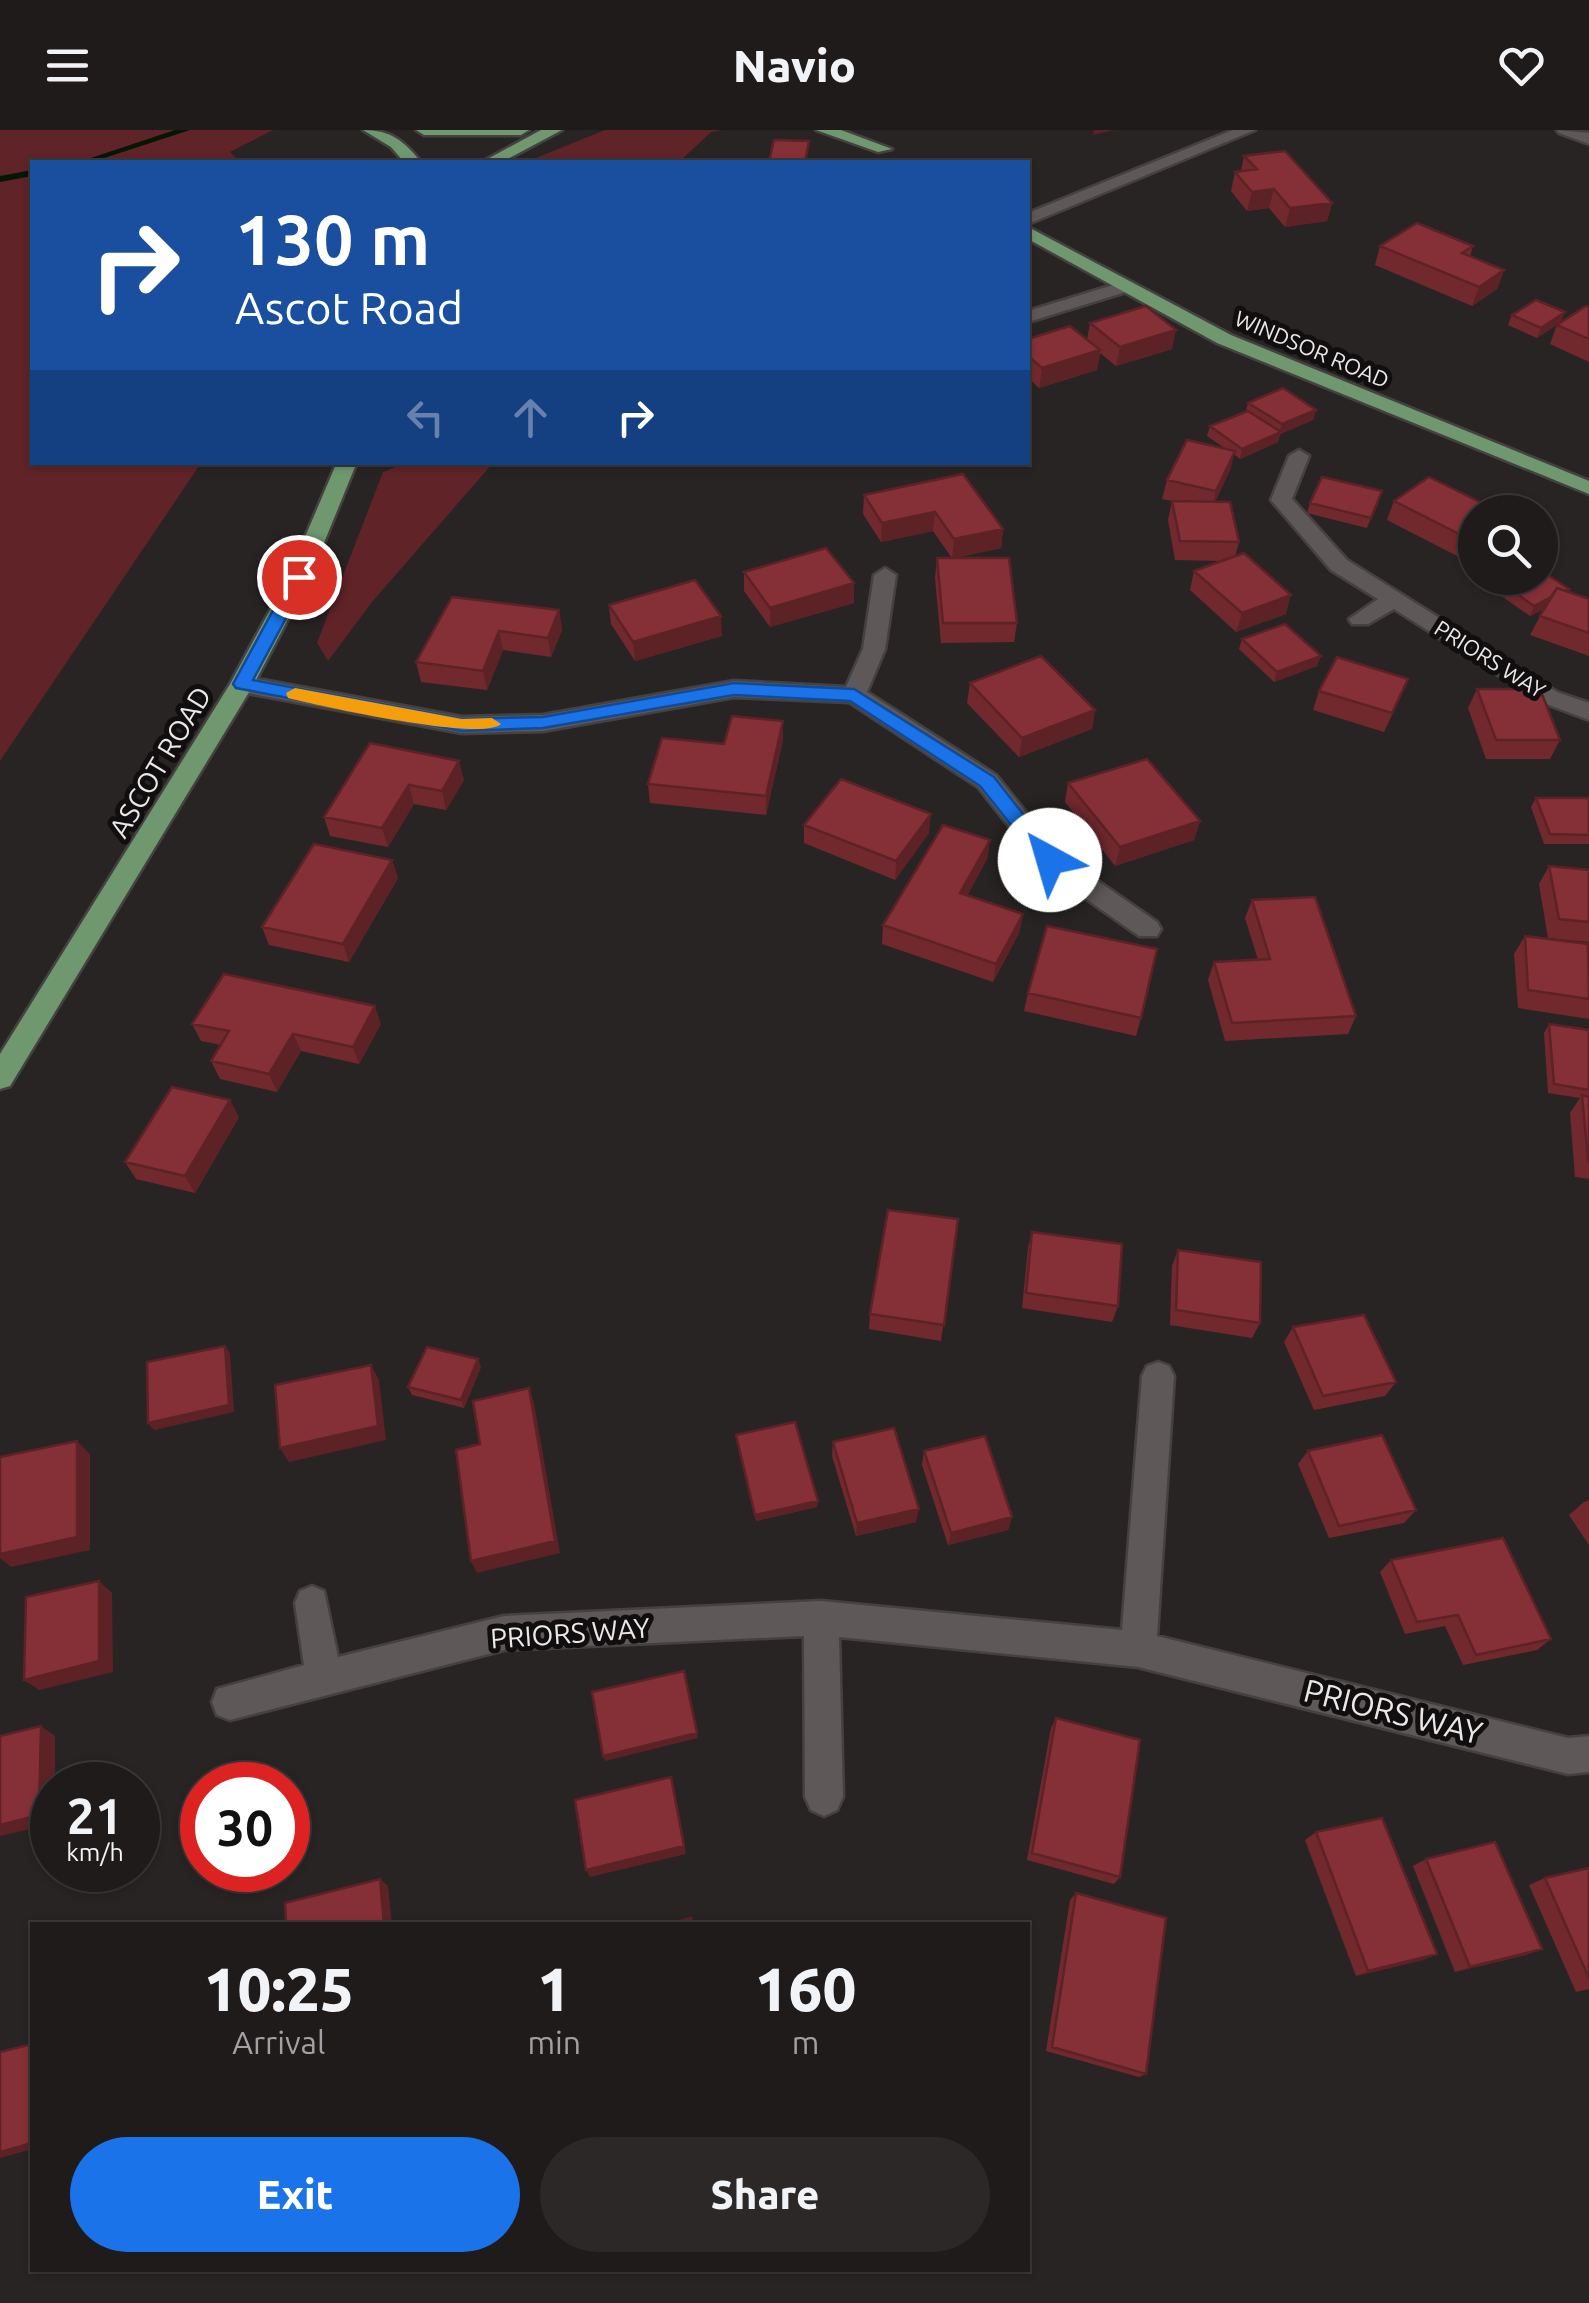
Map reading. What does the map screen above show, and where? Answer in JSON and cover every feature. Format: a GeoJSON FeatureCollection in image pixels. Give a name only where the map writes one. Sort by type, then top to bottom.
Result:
{"type":"FeatureCollection","features":[{"type":"Feature","properties":{"kind":"main road"},"geometry":{"type":"LineString","coordinates":[[371,130],[397,144],[412,160]]}},
{"type":"Feature","properties":{"kind":"main road"},"geometry":{"type":"LineString","coordinates":[[424,130],[521,130]]}},
{"type":"Feature","properties":{"kind":"main road"},"geometry":{"type":"LineString","coordinates":[[494,160],[554,130]]}},
{"type":"Feature","properties":{"kind":"main road"},"geometry":{"type":"LineString","coordinates":[[824,130],[890,152],[856,130]]}},
{"type":"Feature","properties":{"kind":"main road","name":"WINDSOR ROAD"},"geometry":{"type":"LineString","coordinates":[[1030,233],[1123,287],[1266,358],[1589,488]]}},
{"type":"Feature","properties":{"kind":"main road","name":"ASCOT ROAD"},"geometry":{"type":"LineString","coordinates":[[0,1078],[242,684],[299,577],[346,465]]}},
{"type":"Feature","properties":{"kind":"street"},"geometry":{"type":"LineString","coordinates":[[1030,218],[1247,130]]}},
{"type":"Feature","properties":{"kind":"street"},"geometry":{"type":"LineString","coordinates":[[1565,130],[1589,138]]}},
{"type":"Feature","properties":{"kind":"street"},"geometry":{"type":"LineString","coordinates":[[1030,316],[1123,287]]}},
{"type":"Feature","properties":{"kind":"street","name":"PRIORS WAY"},"geometry":{"type":"LineString","coordinates":[[1298,456],[1281,500],[1339,565],[1550,697],[1589,712]]}},
{"type":"Feature","properties":{"kind":"street"},"geometry":{"type":"LineString","coordinates":[[854,695],[874,649],[885,576]]}},
{"type":"Feature","properties":{"kind":"street"},"geometry":{"type":"LineString","coordinates":[[1360,619],[1395,599]]}},
{"type":"Feature","properties":{"kind":"street"},"geometry":{"type":"LineString","coordinates":[[242,684],[462,725],[543,722],[734,689],[854,695],[987,782],[1050,860],[1148,929]]}},
{"type":"Feature","properties":{"kind":"street"},"geometry":{"type":"LineString","coordinates":[[1026,888],[1050,860]]}},
{"type":"Feature","properties":{"kind":"street"},"geometry":{"type":"LineString","coordinates":[[1138,1649],[1158,1376]]}},
{"type":"Feature","properties":{"kind":"street"},"geometry":{"type":"LineString","coordinates":[[312,1603],[324,1678]]}},
{"type":"Feature","properties":{"kind":"street"},"geometry":{"type":"LineString","coordinates":[[821,1618],[824,1797]]}},
{"type":"Feature","properties":{"kind":"street","name":"PRIORS WAY"},"geometry":{"type":"LineString","coordinates":[[230,1702],[504,1633],[821,1618],[1138,1649],[1568,1756],[1589,1754]]}},
{"type":"Feature","properties":{"kind":"shaded area"},"geometry":{"type":"Polygon","coordinates":[[[0,130],[273,130],[230,152],[238,160],[30,160],[30,465],[200,465],[0,761],[0,130]]]}},
{"type":"Feature","properties":{"kind":"shaded area"},"geometry":{"type":"Polygon","coordinates":[[[605,130],[721,130],[711,132],[681,160],[531,160],[605,130]]]}},
{"type":"Feature","properties":{"kind":"shaded area"},"geometry":{"type":"Polygon","coordinates":[[[401,465],[491,465],[372,602],[328,661],[317,643],[383,472],[401,465]]]}},
{"type":"Feature","properties":{"kind":"building"},"geometry":{"type":"Polygon","coordinates":[[[774,140],[809,141],[805,160],[769,160],[774,140]]]}},
{"type":"Feature","properties":{"kind":"building"},"geometry":{"type":"Polygon","coordinates":[[[1285,151],[1332,203],[1290,208],[1274,189],[1252,192],[1235,172],[1257,169],[1244,156],[1285,151]]]}},
{"type":"Feature","properties":{"kind":"building"},"geometry":{"type":"Polygon","coordinates":[[[1417,223],[1473,246],[1462,253],[1504,270],[1479,287],[1380,246],[1417,223]]]}},
{"type":"Feature","properties":{"kind":"building"},"geometry":{"type":"Polygon","coordinates":[[[1536,300],[1565,312],[1541,328],[1512,315],[1536,300]]]}},
{"type":"Feature","properties":{"kind":"building"},"geometry":{"type":"Polygon","coordinates":[[[1146,306],[1176,330],[1120,347],[1090,323],[1146,306]]]}},
{"type":"Feature","properties":{"kind":"building"},"geometry":{"type":"Polygon","coordinates":[[[1586,306],[1589,339],[1557,325],[1586,306]]]}},
{"type":"Feature","properties":{"kind":"building"},"geometry":{"type":"Polygon","coordinates":[[[1070,326],[1100,350],[1042,368],[1030,358],[1030,338],[1070,326]]]}},
{"type":"Feature","properties":{"kind":"building"},"geometry":{"type":"Polygon","coordinates":[[[1283,388],[1316,410],[1282,424],[1248,403],[1283,388]]]}},
{"type":"Feature","properties":{"kind":"building"},"geometry":{"type":"Polygon","coordinates":[[[1248,411],[1281,432],[1242,449],[1210,426],[1248,411]]]}},
{"type":"Feature","properties":{"kind":"building"},"geometry":{"type":"Polygon","coordinates":[[[1187,440],[1235,451],[1216,491],[1167,480],[1187,440]]]}},
{"type":"Feature","properties":{"kind":"building"},"geometry":{"type":"Polygon","coordinates":[[[963,474],[1003,529],[954,539],[935,512],[882,523],[864,495],[963,474]]]}},
{"type":"Feature","properties":{"kind":"building"},"geometry":{"type":"Polygon","coordinates":[[[1322,477],[1382,491],[1371,518],[1310,503],[1322,477]]]}},
{"type":"Feature","properties":{"kind":"building"},"geometry":{"type":"Polygon","coordinates":[[[1429,477],[1466,495],[1458,495],[1458,533],[1394,501],[1429,477]]]}},
{"type":"Feature","properties":{"kind":"building"},"geometry":{"type":"Polygon","coordinates":[[[1172,501],[1230,502],[1239,542],[1180,541],[1172,501]]]}},
{"type":"Feature","properties":{"kind":"building"},"geometry":{"type":"Polygon","coordinates":[[[826,548],[854,583],[770,608],[744,572],[826,548]]]}},
{"type":"Feature","properties":{"kind":"building"},"geometry":{"type":"Polygon","coordinates":[[[1244,553],[1291,595],[1242,613],[1194,571],[1244,553]]]}},
{"type":"Feature","properties":{"kind":"building"},"geometry":{"type":"Polygon","coordinates":[[[937,558],[1009,558],[1017,623],[943,623],[937,558]]]}},
{"type":"Feature","properties":{"kind":"building"},"geometry":{"type":"Polygon","coordinates":[[[695,580],[721,616],[633,642],[609,605],[695,580]]]}},
{"type":"Feature","properties":{"kind":"building"},"geometry":{"type":"Polygon","coordinates":[[[1558,588],[1589,599],[1589,633],[1540,616],[1553,595],[1558,595],[1558,588]]]}},
{"type":"Feature","properties":{"kind":"building"},"geometry":{"type":"Polygon","coordinates":[[[1518,595],[1552,595],[1551,597],[1534,606],[1518,595]]]}},
{"type":"Feature","properties":{"kind":"building"},"geometry":{"type":"Polygon","coordinates":[[[452,597],[559,610],[548,638],[499,631],[483,671],[416,662],[452,597]]]}},
{"type":"Feature","properties":{"kind":"building"},"geometry":{"type":"Polygon","coordinates":[[[1285,624],[1321,656],[1277,672],[1242,639],[1285,624]]]}},
{"type":"Feature","properties":{"kind":"building"},"geometry":{"type":"Polygon","coordinates":[[[1041,656],[1095,710],[1022,738],[970,683],[1041,656]]]}},
{"type":"Feature","properties":{"kind":"building"},"geometry":{"type":"Polygon","coordinates":[[[1337,657],[1408,679],[1392,713],[1319,691],[1337,657]]]}},
{"type":"Feature","properties":{"kind":"building"},"geometry":{"type":"Polygon","coordinates":[[[1477,689],[1540,689],[1560,740],[1496,740],[1477,689]]]}},
{"type":"Feature","properties":{"kind":"building"},"geometry":{"type":"Polygon","coordinates":[[[732,716],[783,721],[766,796],[648,784],[662,738],[724,744],[732,716]]]}},
{"type":"Feature","properties":{"kind":"building"},"geometry":{"type":"Polygon","coordinates":[[[370,743],[459,761],[442,791],[409,785],[382,828],[324,817],[370,743]]]}},
{"type":"Feature","properties":{"kind":"building"},"geometry":{"type":"Polygon","coordinates":[[[1147,759],[1200,821],[1120,847],[1068,783],[1147,759]]]}},
{"type":"Feature","properties":{"kind":"building"},"geometry":{"type":"Polygon","coordinates":[[[841,779],[931,814],[896,861],[804,825],[841,779]]]}},
{"type":"Feature","properties":{"kind":"building"},"geometry":{"type":"Polygon","coordinates":[[[1536,798],[1589,798],[1589,835],[1550,834],[1536,798]]]}},
{"type":"Feature","properties":{"kind":"building"},"geometry":{"type":"Polygon","coordinates":[[[943,825],[990,840],[960,893],[1023,914],[996,964],[883,925],[943,825]]]}},
{"type":"Feature","properties":{"kind":"building"},"geometry":{"type":"Polygon","coordinates":[[[314,844],[392,860],[343,944],[262,927],[314,844]]]}},
{"type":"Feature","properties":{"kind":"building"},"geometry":{"type":"Polygon","coordinates":[[[1549,866],[1589,870],[1589,922],[1559,919],[1549,866]]]}},
{"type":"Feature","properties":{"kind":"building"},"geometry":{"type":"Polygon","coordinates":[[[1315,897],[1356,1016],[1232,1023],[1214,962],[1270,959],[1252,900],[1315,897]]]}},
{"type":"Feature","properties":{"kind":"building"},"geometry":{"type":"Polygon","coordinates":[[[1047,926],[1157,949],[1141,1018],[1028,993],[1047,926]]]}},
{"type":"Feature","properties":{"kind":"building"},"geometry":{"type":"Polygon","coordinates":[[[1525,936],[1588,944],[1589,999],[1528,990],[1525,936]]]}},
{"type":"Feature","properties":{"kind":"building"},"geometry":{"type":"Polygon","coordinates":[[[224,974],[375,1006],[353,1047],[293,1034],[269,1074],[211,1061],[229,1031],[192,1024],[224,974]]]}},
{"type":"Feature","properties":{"kind":"building"},"geometry":{"type":"Polygon","coordinates":[[[1549,1024],[1589,1030],[1589,1090],[1554,1084],[1549,1024]]]}},
{"type":"Feature","properties":{"kind":"building"},"geometry":{"type":"Polygon","coordinates":[[[172,1087],[230,1100],[185,1176],[125,1162],[172,1087]]]}},
{"type":"Feature","properties":{"kind":"building"},"geometry":{"type":"Polygon","coordinates":[[[1582,1095],[1589,1097],[1589,1161],[1588,1160],[1582,1095]]]}},
{"type":"Feature","properties":{"kind":"building"},"geometry":{"type":"Polygon","coordinates":[[[888,1210],[958,1219],[944,1325],[870,1314],[888,1210]]]}},
{"type":"Feature","properties":{"kind":"building"},"geometry":{"type":"Polygon","coordinates":[[[1032,1232],[1122,1244],[1118,1306],[1026,1293],[1032,1232]]]}},
{"type":"Feature","properties":{"kind":"building"},"geometry":{"type":"Polygon","coordinates":[[[1178,1250],[1261,1262],[1260,1323],[1176,1310],[1178,1250]]]}},
{"type":"Feature","properties":{"kind":"building"},"geometry":{"type":"Polygon","coordinates":[[[1364,1315],[1396,1382],[1323,1396],[1293,1327],[1364,1315]]]}},
{"type":"Feature","properties":{"kind":"building"},"geometry":{"type":"Polygon","coordinates":[[[225,1346],[229,1405],[148,1423],[147,1362],[225,1346]]]}},
{"type":"Feature","properties":{"kind":"building"},"geometry":{"type":"Polygon","coordinates":[[[427,1347],[478,1359],[461,1400],[408,1387],[427,1347]]]}},
{"type":"Feature","properties":{"kind":"building"},"geometry":{"type":"Polygon","coordinates":[[[371,1365],[378,1426],[280,1448],[275,1385],[371,1365]]]}},
{"type":"Feature","properties":{"kind":"building"},"geometry":{"type":"Polygon","coordinates":[[[529,1388],[555,1541],[471,1561],[456,1450],[480,1444],[473,1401],[529,1388]]]}},
{"type":"Feature","properties":{"kind":"building"},"geometry":{"type":"Polygon","coordinates":[[[795,1422],[818,1501],[755,1515],[736,1435],[795,1422]]]}},
{"type":"Feature","properties":{"kind":"building"},"geometry":{"type":"Polygon","coordinates":[[[894,1428],[919,1509],[857,1523],[833,1442],[894,1428]]]}},
{"type":"Feature","properties":{"kind":"building"},"geometry":{"type":"Polygon","coordinates":[[[1382,1435],[1416,1510],[1339,1526],[1308,1451],[1382,1435]]]}},
{"type":"Feature","properties":{"kind":"building"},"geometry":{"type":"Polygon","coordinates":[[[985,1436],[1012,1517],[951,1533],[924,1451],[985,1436]]]}},
{"type":"Feature","properties":{"kind":"building"},"geometry":{"type":"Polygon","coordinates":[[[77,1441],[77,1537],[0,1554],[0,1457],[77,1441]]]}},
{"type":"Feature","properties":{"kind":"building"},"geometry":{"type":"Polygon","coordinates":[[[1503,1538],[1551,1639],[1476,1655],[1458,1615],[1417,1622],[1391,1560],[1503,1538]]]}},
{"type":"Feature","properties":{"kind":"building"},"geometry":{"type":"Polygon","coordinates":[[[99,1581],[99,1661],[24,1680],[26,1597],[99,1581]]]}},
{"type":"Feature","properties":{"kind":"building"},"geometry":{"type":"Polygon","coordinates":[[[684,1671],[697,1733],[603,1756],[592,1692],[684,1671]]]}},
{"type":"Feature","properties":{"kind":"building"},"geometry":{"type":"Polygon","coordinates":[[[1056,1718],[1140,1740],[1120,1877],[1032,1853],[1056,1718]]]}},
{"type":"Feature","properties":{"kind":"building"},"geometry":{"type":"Polygon","coordinates":[[[41,1726],[40,1762],[30,1762],[30,1817],[0,1825],[0,1736],[41,1726]]]}},
{"type":"Feature","properties":{"kind":"building"},"geometry":{"type":"Polygon","coordinates":[[[671,1777],[684,1846],[586,1870],[575,1800],[671,1777]]]}},
{"type":"Feature","properties":{"kind":"building"},"geometry":{"type":"Polygon","coordinates":[[[1382,1818],[1437,1954],[1368,1971],[1316,1832],[1382,1818]]]}},
{"type":"Feature","properties":{"kind":"building"},"geometry":{"type":"Polygon","coordinates":[[[1495,1842],[1542,1949],[1470,1967],[1426,1859],[1495,1842]]]}},
{"type":"Feature","properties":{"kind":"building"},"geometry":{"type":"Polygon","coordinates":[[[1589,1868],[1589,1978],[1545,1878],[1589,1868]]]}},
{"type":"Feature","properties":{"kind":"building"},"geometry":{"type":"Polygon","coordinates":[[[380,1879],[384,1922],[286,1922],[285,1903],[380,1879]]]}},
{"type":"Feature","properties":{"kind":"building"},"geometry":{"type":"Polygon","coordinates":[[[1076,1893],[1166,1918],[1146,2074],[1052,2047],[1076,1893]]]}},
{"type":"Feature","properties":{"kind":"building"},"geometry":{"type":"Polygon","coordinates":[[[30,2044],[30,2144],[0,2152],[0,2052],[30,2044]]]}},
{"type":"Feature","properties":{"kind":"waterway"},"geometry":{"type":"LineString","coordinates":[[90,160],[185,130]]}},
{"type":"Feature","properties":{"kind":"waterway"},"geometry":{"type":"LineString","coordinates":[[0,179],[30,173]]}},
{"type":"Feature","properties":{"kind":"slow traffic"},"geometry":{"type":"LineString","coordinates":[[295,693],[462,725],[492,724]]}},
{"type":"Feature","properties":{"kind":"route"},"geometry":{"type":"LineString","coordinates":[[299,577],[242,684],[462,725],[543,722],[734,689],[854,695],[987,782],[1050,860]]}}]}
